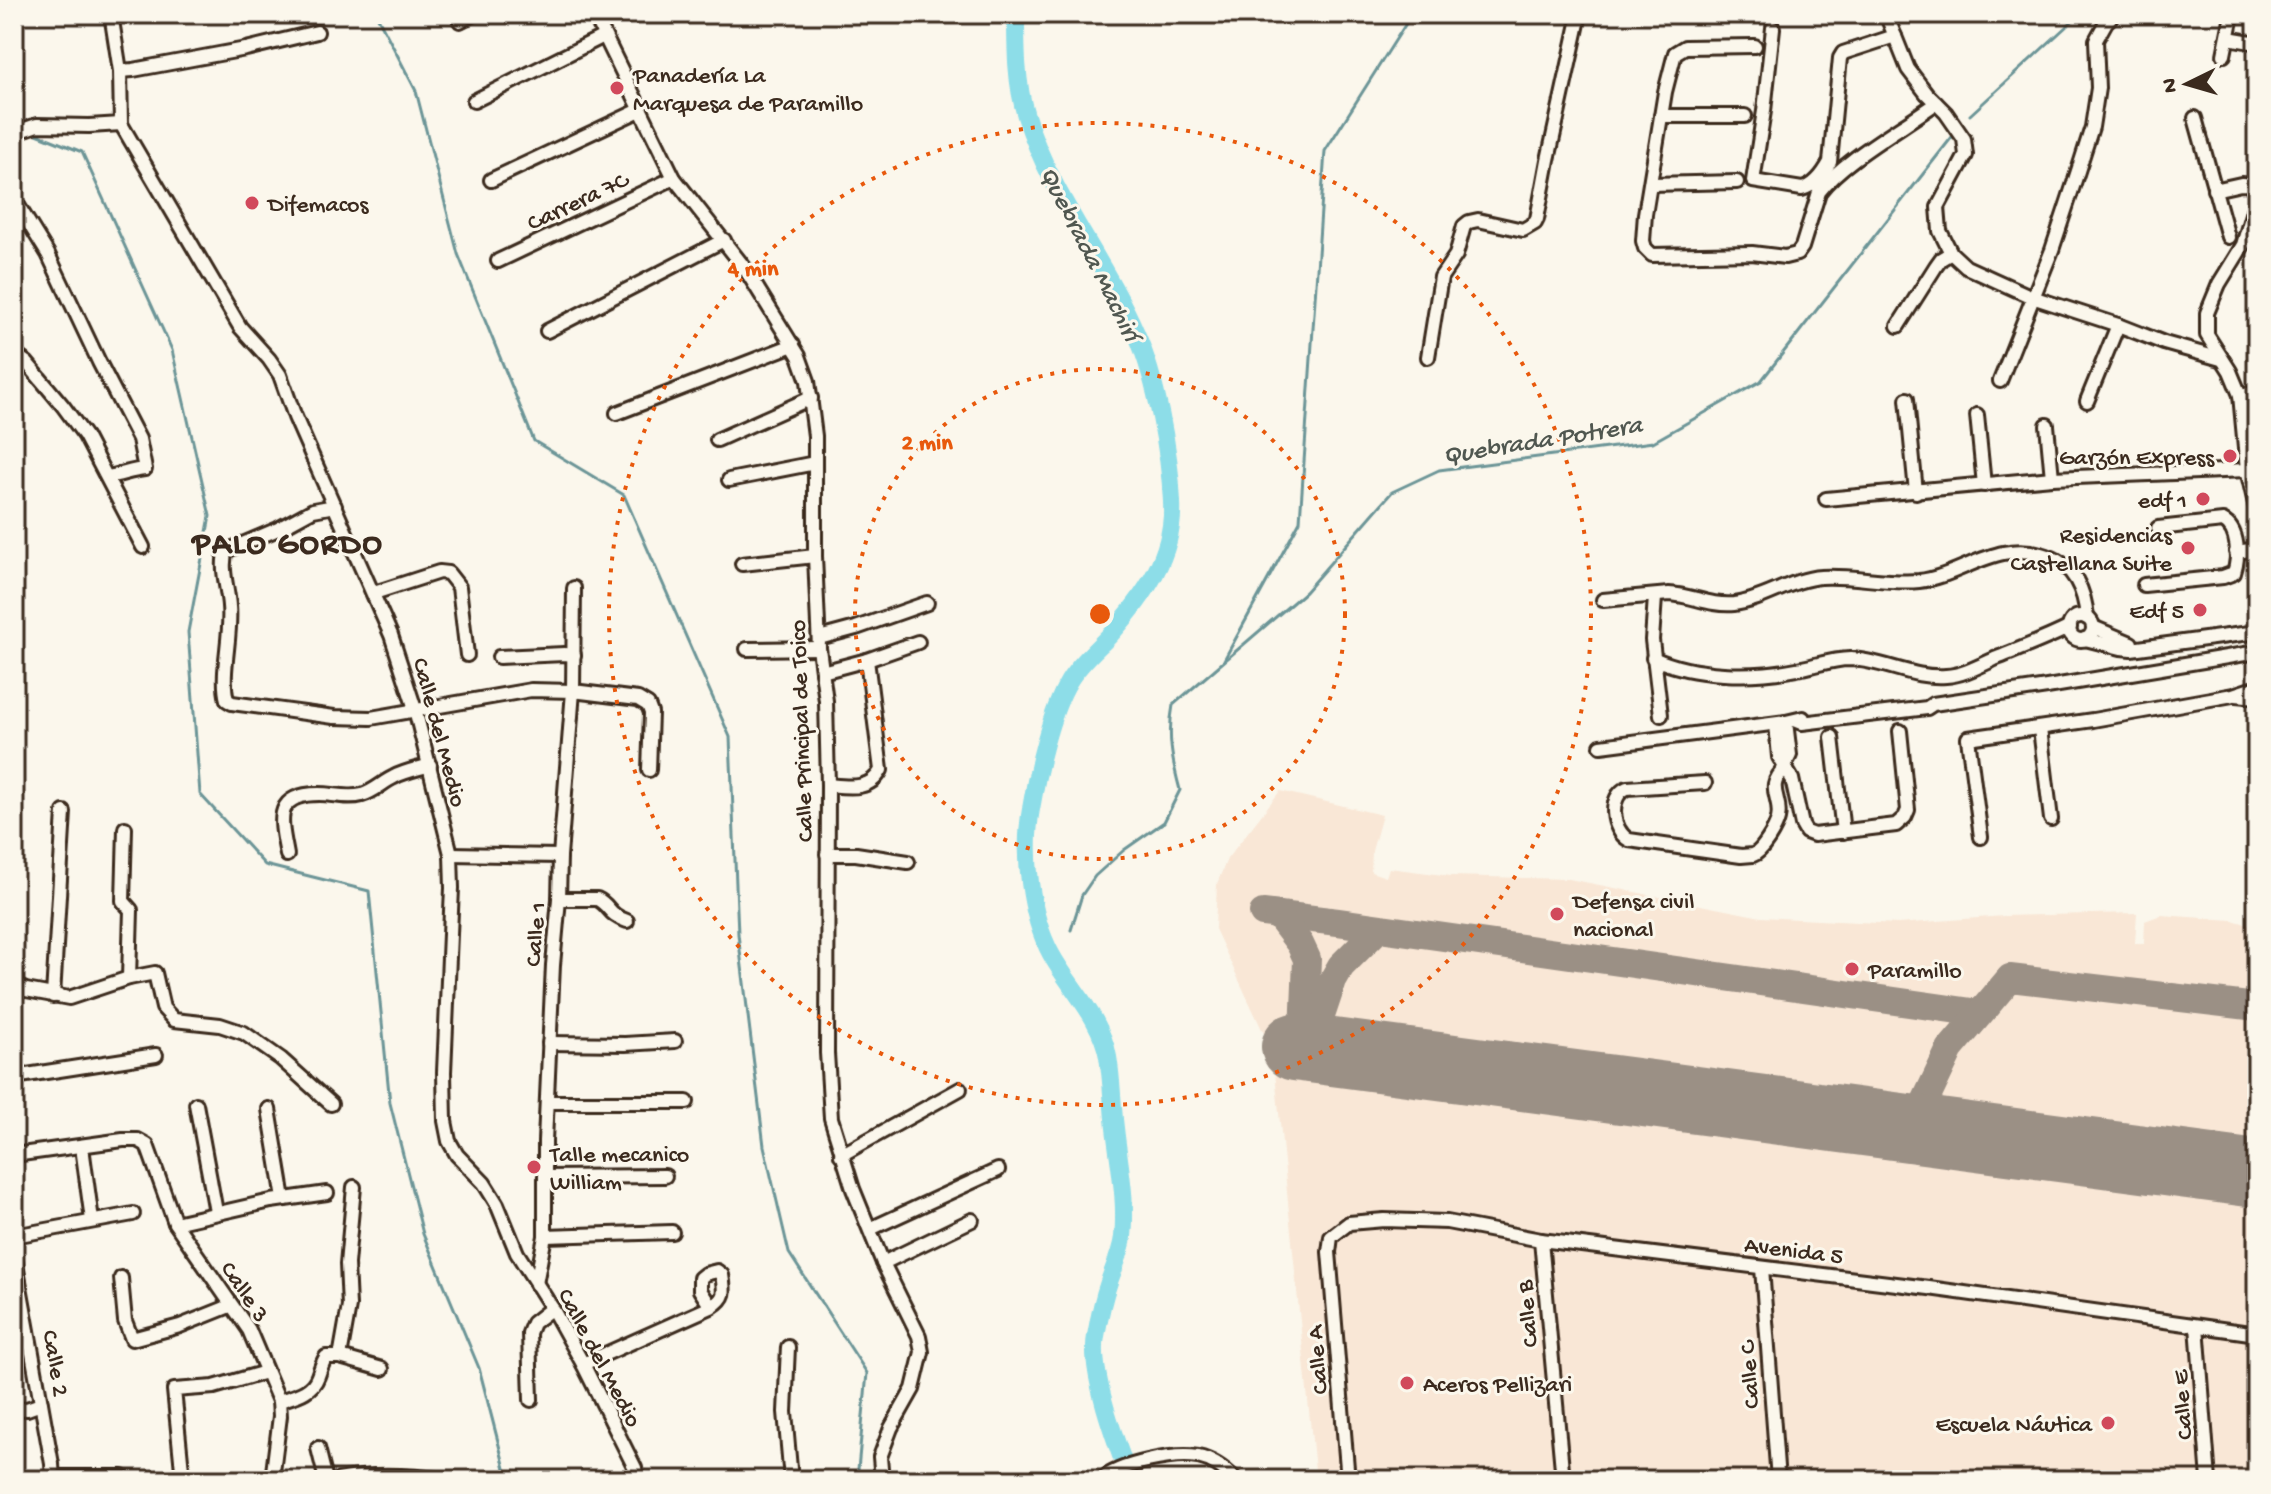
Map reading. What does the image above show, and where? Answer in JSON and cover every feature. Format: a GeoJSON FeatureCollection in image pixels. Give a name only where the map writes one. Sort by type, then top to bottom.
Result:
{"type":"FeatureCollection","features":[{"type":"Feature","properties":{"kind":"street","name":"Calle del Medio"},"geometry":{"type":"LineString","coordinates":[[111,14],[120,71],[121,124],[240,327],[280,375],[295,417],[391,635],[415,709],[451,854],[444,1072],[445,1121],[449,1141],[497,1204],[517,1253],[583,1364],[635,1468],[637,1480]]}},
{"type":"Feature","properties":{"kind":"street"},"geometry":{"type":"LineString","coordinates":[[460,21],[474,14]]}},
{"type":"Feature","properties":{"kind":"street","name":"Calle Principal de Toico"},"geometry":{"type":"LineString","coordinates":[[594,14],[674,178],[744,267],[793,345],[811,398],[815,436],[815,556],[819,643],[826,701],[828,785],[827,1085],[831,1118],[841,1155],[883,1263],[919,1336],[922,1352],[913,1389],[891,1428],[880,1457],[882,1480]]}},
{"type":"Feature","properties":{"kind":"street"},"geometry":{"type":"LineString","coordinates":[[1428,357],[1441,277],[1458,249],[1464,226],[1478,220],[1523,230],[1537,219],[1580,14]]}},
{"type":"Feature","properties":{"kind":"street"},"geometry":{"type":"LineString","coordinates":[[1886,14],[1908,69],[1964,139],[1966,155],[1938,207],[1940,231],[1951,253],[1966,267],[2032,297],[2164,343],[2221,359]]}},
{"type":"Feature","properties":{"kind":"street"},"geometry":{"type":"LineString","coordinates":[[2000,381],[2052,250],[2092,127],[2098,88],[2096,40],[2114,14]]}},
{"type":"Feature","properties":{"kind":"street"},"geometry":{"type":"LineString","coordinates":[[2224,55],[2232,15]]}},
{"type":"Feature","properties":{"kind":"street"},"geometry":{"type":"LineString","coordinates":[[1773,28],[1753,181],[1802,189],[1814,183],[1830,162],[1843,53],[1895,36]]}},
{"type":"Feature","properties":{"kind":"street"},"geometry":{"type":"LineString","coordinates":[[120,71],[246,49],[317,32]]}},
{"type":"Feature","properties":{"kind":"street"},"geometry":{"type":"LineString","coordinates":[[474,101],[604,36]]}},
{"type":"Feature","properties":{"kind":"street"},"geometry":{"type":"LineString","coordinates":[[2228,38],[2257,43]]}},
{"type":"Feature","properties":{"kind":"street"},"geometry":{"type":"LineString","coordinates":[[1755,46],[1685,47],[1675,53],[1661,116],[1643,241],[1652,255],[1752,253],[1785,257],[1800,252],[1819,192],[1824,186],[1854,160],[1936,103]]}},
{"type":"Feature","properties":{"kind":"street"},"geometry":{"type":"LineString","coordinates":[[491,180],[640,110]]}},
{"type":"Feature","properties":{"kind":"street"},"geometry":{"type":"LineString","coordinates":[[1661,116],[1745,116]]}},
{"type":"Feature","properties":{"kind":"street"},"geometry":{"type":"LineString","coordinates":[[2195,118],[2228,237]]}},
{"type":"Feature","properties":{"kind":"street"},"geometry":{"type":"LineString","coordinates":[[14,133],[37,125],[121,124]]}},
{"type":"Feature","properties":{"kind":"street","name":"Carrera 7C"},"geometry":{"type":"LineString","coordinates":[[498,261],[674,178]]}},
{"type":"Feature","properties":{"kind":"street"},"geometry":{"type":"LineString","coordinates":[[1651,184],[1737,182]]}},
{"type":"Feature","properties":{"kind":"street"},"geometry":{"type":"LineString","coordinates":[[2214,190],[2241,184],[2257,185]]}},
{"type":"Feature","properties":{"kind":"street"},"geometry":{"type":"LineString","coordinates":[[2257,197],[2243,245],[2219,284],[2207,313],[2207,335],[2230,371],[2240,395],[2247,470],[2257,512]]}},
{"type":"Feature","properties":{"kind":"street"},"geometry":{"type":"LineString","coordinates":[[14,199],[48,254],[139,439],[145,469],[107,477]]}},
{"type":"Feature","properties":{"kind":"street"},"geometry":{"type":"LineString","coordinates":[[547,331],[724,240]]}},
{"type":"Feature","properties":{"kind":"street"},"geometry":{"type":"LineString","coordinates":[[2243,245],[2257,243]]}},
{"type":"Feature","properties":{"kind":"street"},"geometry":{"type":"LineString","coordinates":[[1898,326],[1941,259],[1951,253]]}},
{"type":"Feature","properties":{"kind":"street"},"geometry":{"type":"LineString","coordinates":[[2087,401],[2118,325]]}},
{"type":"Feature","properties":{"kind":"street"},"geometry":{"type":"LineString","coordinates":[[617,413],[793,345]]}},
{"type":"Feature","properties":{"kind":"street"},"geometry":{"type":"LineString","coordinates":[[14,354],[27,363],[85,436],[143,547]]}},
{"type":"Feature","properties":{"kind":"street"},"geometry":{"type":"LineString","coordinates":[[2240,395],[2257,392]]}},
{"type":"Feature","properties":{"kind":"street"},"geometry":{"type":"LineString","coordinates":[[717,440],[811,398]]}},
{"type":"Feature","properties":{"kind":"street"},"geometry":{"type":"LineString","coordinates":[[1907,399],[1916,492]]}},
{"type":"Feature","properties":{"kind":"street"},"geometry":{"type":"LineString","coordinates":[[1977,415],[1984,485]]}},
{"type":"Feature","properties":{"kind":"street"},"geometry":{"type":"LineString","coordinates":[[2047,425],[2052,478]]}},
{"type":"Feature","properties":{"kind":"street"},"geometry":{"type":"LineString","coordinates":[[729,480],[815,463]]}},
{"type":"Feature","properties":{"kind":"street"},"geometry":{"type":"LineString","coordinates":[[1826,499],[2052,478],[2247,470]]}},
{"type":"Feature","properties":{"kind":"street"},"geometry":{"type":"LineString","coordinates":[[335,506],[313,510],[226,551],[223,561],[230,608],[230,633],[225,697],[232,703],[347,718],[371,718],[531,690],[573,691],[638,699],[650,709],[649,770]]}},
{"type":"Feature","properties":{"kind":"street"},"geometry":{"type":"LineString","coordinates":[[2144,585],[2229,576],[2236,567],[2233,531],[2228,523],[2158,528]]}},
{"type":"Feature","properties":{"kind":"street"},"geometry":{"type":"LineString","coordinates":[[2236,552],[2257,549]]}},
{"type":"Feature","properties":{"kind":"street"},"geometry":{"type":"LineString","coordinates":[[1603,600],[1679,595],[1715,604],[1737,603],[1820,577],[1900,582],[1922,580],[1987,556],[2029,552],[2047,555],[2062,563],[2076,579],[2081,623],[2091,635],[2032,646]]}},
{"type":"Feature","properties":{"kind":"street"},"geometry":{"type":"LineString","coordinates":[[742,564],[815,556]]}},
{"type":"Feature","properties":{"kind":"street"},"geometry":{"type":"LineString","coordinates":[[374,593],[439,572],[448,573],[459,587],[467,655]]}},
{"type":"Feature","properties":{"kind":"street","name":"Calle 1"},"geometry":{"type":"LineString","coordinates":[[536,1284],[545,1236],[549,1043],[573,691],[574,588]]}},
{"type":"Feature","properties":{"kind":"street"},"geometry":{"type":"LineString","coordinates":[[1655,597],[1653,658],[1661,715]]}},
{"type":"Feature","properties":{"kind":"street"},"geometry":{"type":"LineString","coordinates":[[747,649],[819,643],[927,603]]}},
{"type":"Feature","properties":{"kind":"street"},"geometry":{"type":"LineString","coordinates":[[2081,623],[2072,635],[2121,648],[2257,632]]}},
{"type":"Feature","properties":{"kind":"street"},"geometry":{"type":"LineString","coordinates":[[1653,658],[1697,672],[1776,672],[1848,659],[1871,661],[1930,676],[1947,676],[2032,646],[2081,623],[2116,639],[2142,646]]}},
{"type":"Feature","properties":{"kind":"street"},"geometry":{"type":"LineString","coordinates":[[822,672],[918,642]]}},
{"type":"Feature","properties":{"kind":"street"},"geometry":{"type":"LineString","coordinates":[[1601,746],[1786,722],[1802,723],[1927,708],[1933,704],[2257,652]]}},
{"type":"Feature","properties":{"kind":"street"},"geometry":{"type":"LineString","coordinates":[[499,657],[574,655]]}},
{"type":"Feature","properties":{"kind":"street"},"geometry":{"type":"LineString","coordinates":[[828,785],[868,784],[876,780],[881,770],[867,660]]}},
{"type":"Feature","properties":{"kind":"street"},"geometry":{"type":"LineString","coordinates":[[1981,837],[1968,738],[2040,729],[2233,695],[2257,687]]}},
{"type":"Feature","properties":{"kind":"street"},"geometry":{"type":"LineString","coordinates":[[2233,695],[2257,697]]}},
{"type":"Feature","properties":{"kind":"street"},"geometry":{"type":"LineString","coordinates":[[1786,722],[1779,757],[1792,779],[1802,825],[1806,832],[1814,835],[1896,825],[1905,817],[1908,810],[1900,731]]}},
{"type":"Feature","properties":{"kind":"street"},"geometry":{"type":"LineString","coordinates":[[2040,729],[2051,819]]}},
{"type":"Feature","properties":{"kind":"street"},"geometry":{"type":"LineString","coordinates":[[1832,737],[1843,832]]}},
{"type":"Feature","properties":{"kind":"street"},"geometry":{"type":"LineString","coordinates":[[287,855],[281,815],[291,801],[316,794],[353,797],[366,794],[397,775],[430,765]]}},
{"type":"Feature","properties":{"kind":"street"},"geometry":{"type":"LineString","coordinates":[[1705,783],[1619,791],[1615,798],[1615,826],[1621,836],[1629,840],[1741,856],[1753,855],[1762,849],[1778,820],[1773,788],[1786,766]]}},
{"type":"Feature","properties":{"kind":"street"},"geometry":{"type":"LineString","coordinates":[[53,996],[64,812]]}},
{"type":"Feature","properties":{"kind":"street"},"geometry":{"type":"LineString","coordinates":[[125,828],[122,884],[123,901],[131,910],[129,978]]}},
{"type":"Feature","properties":{"kind":"street"},"geometry":{"type":"LineString","coordinates":[[451,854],[560,856]]}},
{"type":"Feature","properties":{"kind":"street"},"geometry":{"type":"LineString","coordinates":[[827,854],[856,854],[908,862]]}},
{"type":"Feature","properties":{"kind":"street"},"geometry":{"type":"LineString","coordinates":[[559,899],[597,899],[615,917],[627,921]]}},
{"type":"Feature","properties":{"kind":"street"},"geometry":{"type":"LineString","coordinates":[[14,985],[69,998],[129,978],[155,973],[163,1008],[174,1020],[220,1025],[244,1033],[267,1047],[331,1104]]}},
{"type":"Feature","properties":{"kind":"street"},"geometry":{"type":"LineString","coordinates":[[549,1043],[675,1041]]}},
{"type":"Feature","properties":{"kind":"street"},"geometry":{"type":"LineString","coordinates":[[14,1077],[156,1055]]}},
{"type":"Feature","properties":{"kind":"street"},"geometry":{"type":"LineString","coordinates":[[841,1155],[960,1089]]}},
{"type":"Feature","properties":{"kind":"street"},"geometry":{"type":"LineString","coordinates":[[547,1102],[687,1102]]}},
{"type":"Feature","properties":{"kind":"street"},"geometry":{"type":"LineString","coordinates":[[196,1104],[216,1212]]}},
{"type":"Feature","properties":{"kind":"street"},"geometry":{"type":"LineString","coordinates":[[269,1109],[284,1199]]}},
{"type":"Feature","properties":{"kind":"street","name":"Calle 3"},"geometry":{"type":"LineString","coordinates":[[82,1147],[138,1140],[147,1145],[151,1152],[175,1223],[249,1330],[279,1401],[272,1480]]}},
{"type":"Feature","properties":{"kind":"street"},"geometry":{"type":"LineString","coordinates":[[14,1155],[82,1147],[92,1220]]}},
{"type":"Feature","properties":{"kind":"street"},"geometry":{"type":"LineString","coordinates":[[870,1229],[998,1170]]}},
{"type":"Feature","properties":{"kind":"street"},"geometry":{"type":"LineString","coordinates":[[546,1177],[665,1176]]}},
{"type":"Feature","properties":{"kind":"street"},"geometry":{"type":"LineString","coordinates":[[340,1357],[349,1306],[347,1264],[354,1187]]}},
{"type":"Feature","properties":{"kind":"street"},"geometry":{"type":"LineString","coordinates":[[175,1223],[216,1212],[327,1193]]}},
{"type":"Feature","properties":{"kind":"street"},"geometry":{"type":"LineString","coordinates":[[14,1236],[133,1214]]}},
{"type":"Feature","properties":{"kind":"street"},"geometry":{"type":"LineString","coordinates":[[883,1263],[972,1220]]}},
{"type":"Feature","properties":{"kind":"street","name":"Avenida 5"},"geometry":{"type":"LineString","coordinates":[[1331,1237],[1349,1223],[1384,1220],[1447,1222],[1541,1240],[1929,1288],[2257,1334]]}},
{"type":"Feature","properties":{"kind":"street"},"geometry":{"type":"LineString","coordinates":[[545,1236],[672,1232]]}},
{"type":"Feature","properties":{"kind":"street","name":"Calle A"},"geometry":{"type":"LineString","coordinates":[[1331,1237],[1329,1252],[1348,1480]]}},
{"type":"Feature","properties":{"kind":"street","name":"Calle B"},"geometry":{"type":"LineString","coordinates":[[1541,1240],[1563,1480]]}},
{"type":"Feature","properties":{"kind":"street","name":"Calle 2"},"geometry":{"type":"LineString","coordinates":[[14,1253],[20,1314],[41,1404],[53,1478]]}},
{"type":"Feature","properties":{"kind":"street","name":"Calle C"},"geometry":{"type":"LineString","coordinates":[[1762,1268],[1778,1480]]}},
{"type":"Feature","properties":{"kind":"street"},"geometry":{"type":"LineString","coordinates":[[121,1278],[125,1321],[132,1339],[180,1326],[230,1306]]}},
{"type":"Feature","properties":{"kind":"street"},"geometry":{"type":"LineString","coordinates":[[583,1364],[711,1307]]}},
{"type":"Feature","properties":{"kind":"street"},"geometry":{"type":"LineString","coordinates":[[531,1400],[529,1333],[533,1323],[552,1308]]}},
{"type":"Feature","properties":{"kind":"street","name":"Calle E"},"geometry":{"type":"LineString","coordinates":[[2197,1326],[2209,1480]]}},
{"type":"Feature","properties":{"kind":"street"},"geometry":{"type":"LineString","coordinates":[[788,1347],[785,1412],[791,1480]]}},
{"type":"Feature","properties":{"kind":"street"},"geometry":{"type":"LineString","coordinates":[[279,1401],[311,1388],[326,1357],[340,1357],[382,1369]]}},
{"type":"Feature","properties":{"kind":"street"},"geometry":{"type":"LineString","coordinates":[[183,1480],[174,1390],[214,1387],[266,1372]]}},
{"type":"Feature","properties":{"kind":"street"},"geometry":{"type":"LineString","coordinates":[[14,1408],[27,1409],[41,1404]]}},
{"type":"Feature","properties":{"kind":"street"},"geometry":{"type":"LineString","coordinates":[[318,1448],[326,1480]]}},
{"type":"Feature","properties":{"kind":"street"},"geometry":{"type":"LineString","coordinates":[[1106,1476],[1152,1461],[1197,1457],[1214,1462],[1236,1480]]}},
{"type":"Feature","properties":{"kind":"street"},"geometry":{"type":"LineString","coordinates":[[338,1480],[378,1475],[445,1480]]}},
{"type":"Feature","properties":{"kind":"street"},"geometry":{"type":"LineString","coordinates":[[53,1478],[123,1477]]}},
{"type":"Feature","properties":{"kind":"shaded area"},"geometry":{"type":"Polygon","coordinates":[[[1280,791],[1382,815],[1372,851],[1371,872],[1386,877],[1389,868],[1451,876],[1569,879],[1761,917],[1898,924],[2004,916],[2137,913],[2135,943],[2140,944],[2144,944],[2145,921],[2161,915],[2232,920],[2257,927],[2257,1480],[1316,1480],[1273,1053],[1215,929],[1217,884],[1227,859],[1280,791]]]}},
{"type":"Feature","properties":{"kind":"waterway"},"geometry":{"type":"LineString","coordinates":[[376,14],[416,91],[458,254],[534,441],[624,495],[730,737],[738,934],[764,1146],[789,1253],[867,1373],[857,1480]]}},
{"type":"Feature","properties":{"kind":"waterway","name":"Quebrada Machirí"},"geometry":{"type":"LineString","coordinates":[[1016,14],[1018,78],[1026,116],[1049,172],[1136,333],[1161,416],[1171,483],[1172,521],[1163,557],[1155,574],[1123,620],[1073,674],[1056,709],[1037,777],[1028,845],[1033,903],[1044,938],[1099,1029],[1108,1057],[1124,1223],[1121,1249],[1101,1309],[1095,1351],[1100,1388],[1130,1480]]}},
{"type":"Feature","properties":{"kind":"waterway"},"geometry":{"type":"LineString","coordinates":[[1224,660],[1300,521],[1325,151],[1412,14]]}},
{"type":"Feature","properties":{"kind":"waterway","name":"Quebrada Potrera"},"geometry":{"type":"LineString","coordinates":[[1970,115],[2080,14]]}},
{"type":"Feature","properties":{"kind":"waterway"},"geometry":{"type":"LineString","coordinates":[[32,132],[82,152],[172,350],[210,516],[188,632],[200,794],[265,865],[369,891],[390,1103],[423,1234],[479,1368],[508,1480]]}},
{"type":"Feature","properties":{"kind":"waterway","name":"Quebrada Potrera"},"geometry":{"type":"LineString","coordinates":[[1071,930],[1082,895],[1095,876],[1124,850],[1164,822],[1180,790],[1171,748],[1173,705],[1305,592],[1392,492],[1439,470],[1653,442],[1761,381],[1952,137]]}},
{"type":"Feature","properties":{"kind":"taxiway"},"geometry":{"type":"LineString","coordinates":[[1263,913],[1979,1013]]}},
{"type":"Feature","properties":{"kind":"taxiway"},"geometry":{"type":"LineString","coordinates":[[1278,915],[1300,944],[1307,959],[1304,1033]]}},
{"type":"Feature","properties":{"kind":"taxiway"},"geometry":{"type":"LineString","coordinates":[[1310,1049],[1333,980],[1341,966],[1379,928]]}},
{"type":"Feature","properties":{"kind":"taxiway"},"geometry":{"type":"LineString","coordinates":[[1912,1129],[1950,1049],[2010,978],[2257,1007]]}},
{"type":"Feature","properties":{"kind":"runway"},"geometry":{"type":"LineString","coordinates":[[1295,1047],[2257,1174]]}},
{"type":"Feature","properties":{"kind":"place","name":"Panadería La Marquesa de Paramillo"},"geometry":{"type":"Point","coordinates":[617,88]}},
{"type":"Feature","properties":{"kind":"place","name":"Difemacos"},"geometry":{"type":"Point","coordinates":[252,203]}},
{"type":"Feature","properties":{"kind":"place","name":"Garzón Express"},"geometry":{"type":"Point","coordinates":[2230,456]}},
{"type":"Feature","properties":{"kind":"place","name":"edf 1"},"geometry":{"type":"Point","coordinates":[2203,499]}},
{"type":"Feature","properties":{"kind":"place","name":"Residencias Castellana Suite"},"geometry":{"type":"Point","coordinates":[2188,548]}},
{"type":"Feature","properties":{"kind":"place","name":"Edf 5"},"geometry":{"type":"Point","coordinates":[2200,610]}},
{"type":"Feature","properties":{"kind":"place","name":"Defensa civil nacional"},"geometry":{"type":"Point","coordinates":[1557,914]}},
{"type":"Feature","properties":{"kind":"place","name":"Paramillo"},"geometry":{"type":"Point","coordinates":[1852,969]}},
{"type":"Feature","properties":{"kind":"place","name":"Talle mecanico William"},"geometry":{"type":"Point","coordinates":[534,1167]}},
{"type":"Feature","properties":{"kind":"place","name":"Aceros Pellizari"},"geometry":{"type":"Point","coordinates":[1407,1383]}},
{"type":"Feature","properties":{"kind":"place","name":"Escuela Náutica"},"geometry":{"type":"Point","coordinates":[2108,1423]}},
{"type":"Feature","properties":{"kind":"district","name":"PALO GORDO"},"geometry":{"type":"Point","coordinates":[288,541]}}]}
